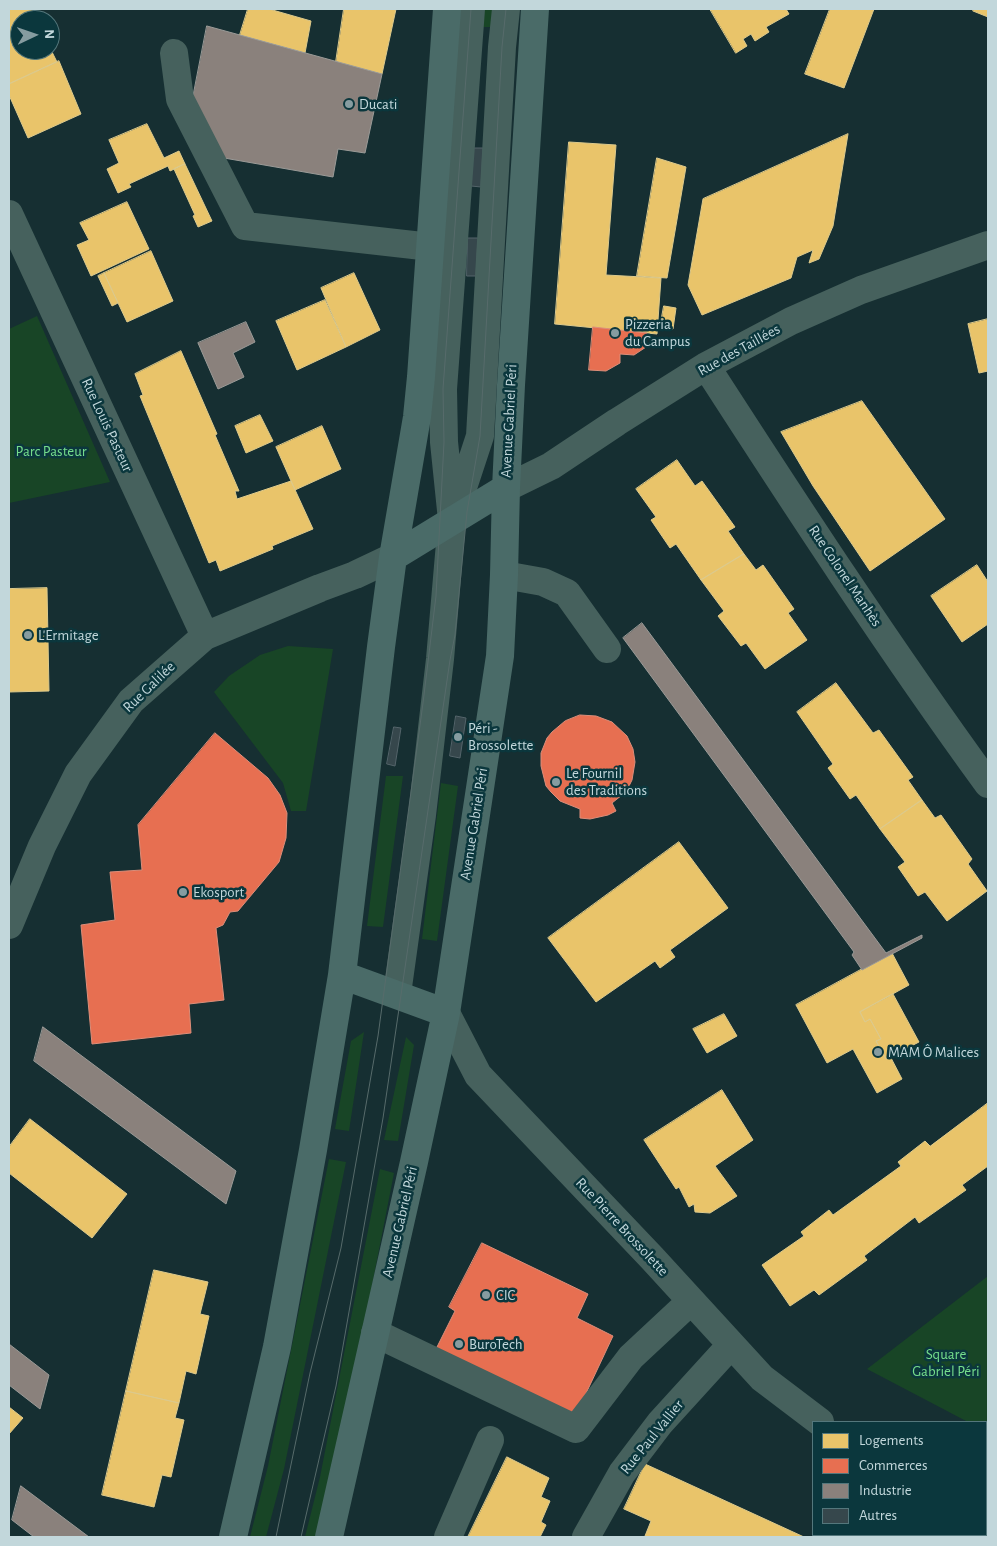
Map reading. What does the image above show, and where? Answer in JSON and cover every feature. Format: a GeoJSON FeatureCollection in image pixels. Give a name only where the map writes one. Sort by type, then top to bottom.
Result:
{"type":"FeatureCollection","features":[{"type":"Feature","properties":{"kind":"main road"},"geometry":{"type":"LineString","coordinates":[[233,1537],[277,1347],[312,1159],[342,975],[380,646],[417,417],[447,9]]}},
{"type":"Feature","properties":{"kind":"main road","name":"Avenue Gabriel Péri"},"geometry":{"type":"LineString","coordinates":[[329,1537],[446,1012],[500,656],[511,386],[535,9]]}},
{"type":"Feature","properties":{"kind":"main road"},"geometry":{"type":"LineString","coordinates":[[393,557],[506,488]]}},
{"type":"Feature","properties":{"kind":"main road"},"geometry":{"type":"LineString","coordinates":[[342,975],[446,1012]]}},
{"type":"Feature","properties":{"kind":"street","name":"Avenue Gabriel Péri"},"geometry":{"type":"LineString","coordinates":[[397,994],[422,815],[440,659],[452,520],[444,442],[443,389],[471,9]]}},
{"type":"Feature","properties":{"kind":"street","name":"Avenue Gabriel Péri"},"geometry":{"type":"LineString","coordinates":[[452,520],[480,436],[506,9]]}},
{"type":"Feature","properties":{"kind":"street"},"geometry":{"type":"LineString","coordinates":[[174,53],[180,99],[245,226],[430,247]]}},
{"type":"Feature","properties":{"kind":"street","name":"Rue Louis Pasteur"},"geometry":{"type":"LineString","coordinates":[[9,214],[205,636]]}},
{"type":"Feature","properties":{"kind":"street","name":"Rue des Taillées"},"geometry":{"type":"LineString","coordinates":[[506,488],[551,466],[706,366],[791,321],[861,290],[988,245]]}},
{"type":"Feature","properties":{"kind":"street","name":"Rue Colonel Manhès"},"geometry":{"type":"LineString","coordinates":[[706,366],[789,494],[944,724],[988,784]]}},
{"type":"Feature","properties":{"kind":"street","name":"Rue Galilée"},"geometry":{"type":"LineString","coordinates":[[9,925],[42,846],[78,774],[131,700],[205,636],[355,575],[393,557]]}},
{"type":"Feature","properties":{"kind":"street"},"geometry":{"type":"LineString","coordinates":[[504,575],[543,582],[567,593],[607,649]]}},
{"type":"Feature","properties":{"kind":"street","name":"Rue Pierre Brossolette"},"geometry":{"type":"LineString","coordinates":[[446,1012],[478,1075],[762,1378],[819,1421]]}},
{"type":"Feature","properties":{"kind":"street"},"geometry":{"type":"LineString","coordinates":[[375,1333],[576,1430],[631,1356],[691,1301]]}},
{"type":"Feature","properties":{"kind":"street","name":"Rue Paul Vallier"},"geometry":{"type":"LineString","coordinates":[[586,1537],[622,1473],[660,1423],[731,1345]]}},
{"type":"Feature","properties":{"kind":"street"},"geometry":{"type":"LineString","coordinates":[[448,1537],[490,1440]]}},
{"type":"Feature","properties":{"kind":"green space"},"geometry":{"type":"Polygon","coordinates":[[[481,9],[496,9],[495,27],[480,27],[481,9]]]}},
{"type":"Feature","properties":{"kind":"green space","name":"Parc Pasteur"},"geometry":{"type":"Polygon","coordinates":[[[37,316],[110,482],[9,503],[9,329],[37,316]]]}},
{"type":"Feature","properties":{"kind":"green space"},"geometry":{"type":"Polygon","coordinates":[[[288,646],[333,649],[306,811],[291,811],[283,783],[214,692],[229,676],[260,655],[288,646]]]}},
{"type":"Feature","properties":{"kind":"green space"},"geometry":{"type":"Polygon","coordinates":[[[386,776],[403,776],[383,927],[367,926],[386,776]]]}},
{"type":"Feature","properties":{"kind":"green space"},"geometry":{"type":"Polygon","coordinates":[[[441,783],[458,786],[437,941],[422,939],[441,783]]]}},
{"type":"Feature","properties":{"kind":"green space"},"geometry":{"type":"Polygon","coordinates":[[[364,1032],[349,1131],[335,1129],[351,1041],[364,1032]]]}},
{"type":"Feature","properties":{"kind":"green space"},"geometry":{"type":"Polygon","coordinates":[[[406,1037],[414,1045],[398,1141],[384,1140],[406,1037]]]}},
{"type":"Feature","properties":{"kind":"green space"},"geometry":{"type":"Polygon","coordinates":[[[329,1159],[346,1162],[284,1469],[266,1537],[250,1537],[268,1466],[329,1159]]]}},
{"type":"Feature","properties":{"kind":"green space"},"geometry":{"type":"Polygon","coordinates":[[[380,1169],[394,1173],[334,1480],[319,1537],[305,1537],[320,1477],[380,1169]]]}},
{"type":"Feature","properties":{"kind":"green space","name":"Square Gabriel Péri"},"geometry":{"type":"Polygon","coordinates":[[[988,1276],[988,1433],[987,1421],[966,1421],[867,1369],[988,1276]]]}},
{"type":"Feature","properties":{"kind":"building: Logements"},"geometry":{"type":"Polygon","coordinates":[[[9,9],[33,9],[10,10],[9,35],[9,9]]]}},
{"type":"Feature","properties":{"kind":"building: Logements"},"geometry":{"type":"Polygon","coordinates":[[[248,9],[269,9],[311,21],[305,53],[240,35],[248,9]]]}},
{"type":"Feature","properties":{"kind":"building: Logements"},"geometry":{"type":"Polygon","coordinates":[[[344,9],[396,9],[382,74],[336,62],[344,9]]]}},
{"type":"Feature","properties":{"kind":"building: Logements"},"geometry":{"type":"Polygon","coordinates":[[[710,9],[786,9],[789,14],[766,27],[769,32],[755,41],[751,34],[743,39],[747,46],[736,53],[710,9]]]}},
{"type":"Feature","properties":{"kind":"building: Logements"},"geometry":{"type":"Polygon","coordinates":[[[830,9],[874,9],[844,88],[805,74],[830,9]]]}},
{"type":"Feature","properties":{"kind":"building: Logements"},"geometry":{"type":"Polygon","coordinates":[[[974,9],[988,9],[988,17],[973,11],[974,9]]]}},
{"type":"Feature","properties":{"kind":"building: Logements"},"geometry":{"type":"Polygon","coordinates":[[[9,35],[10,60],[56,60],[57,62],[9,84],[9,35]]]}},
{"type":"Feature","properties":{"kind":"building: Logements"},"geometry":{"type":"Polygon","coordinates":[[[59,61],[81,114],[28,138],[9,95],[9,84],[59,61]]]}},
{"type":"Feature","properties":{"kind":"building: Logements"},"geometry":{"type":"Polygon","coordinates":[[[147,124],[164,158],[179,151],[185,164],[170,171],[168,166],[129,184],[131,187],[118,193],[107,169],[119,163],[109,140],[147,124]]]}},
{"type":"Feature","properties":{"kind":"building: Logements"},"geometry":{"type":"Polygon","coordinates":[[[848,134],[833,226],[819,259],[809,263],[813,250],[797,257],[791,278],[702,315],[688,285],[703,199],[848,134]]]}},
{"type":"Feature","properties":{"kind":"building: Logements"},"geometry":{"type":"Polygon","coordinates":[[[569,142],[616,145],[606,275],[661,278],[657,334],[555,324],[569,142]]]}},
{"type":"Feature","properties":{"kind":"building: Logements"},"geometry":{"type":"Polygon","coordinates":[[[657,158],[686,167],[667,278],[637,276],[657,158]]]}},
{"type":"Feature","properties":{"kind":"building: Logements"},"geometry":{"type":"Polygon","coordinates":[[[185,164],[212,221],[198,227],[193,216],[195,215],[174,169],[185,164]]]}},
{"type":"Feature","properties":{"kind":"building: Logements"},"geometry":{"type":"Polygon","coordinates":[[[127,202],[149,249],[91,276],[77,245],[89,240],[80,223],[127,202]]]}},
{"type":"Feature","properties":{"kind":"building: Logements"},"geometry":{"type":"Polygon","coordinates":[[[151,251],[173,301],[127,322],[104,273],[151,251]]]}},
{"type":"Feature","properties":{"kind":"building: Logements"},"geometry":{"type":"Polygon","coordinates":[[[104,273],[118,303],[112,306],[98,276],[104,273]]]}},
{"type":"Feature","properties":{"kind":"building: Logements"},"geometry":{"type":"Polygon","coordinates":[[[354,273],[380,330],[346,347],[321,288],[354,273]]]}},
{"type":"Feature","properties":{"kind":"building: Logements"},"geometry":{"type":"Polygon","coordinates":[[[325,300],[346,347],[297,370],[276,321],[325,300]]]}},
{"type":"Feature","properties":{"kind":"building: Logements"},"geometry":{"type":"Polygon","coordinates":[[[664,306],[676,308],[673,329],[660,328],[664,306]]]}},
{"type":"Feature","properties":{"kind":"building: Logements"},"geometry":{"type":"Polygon","coordinates":[[[988,319],[988,371],[979,373],[968,324],[988,319]]]}},
{"type":"Feature","properties":{"kind":"building: Logements"},"geometry":{"type":"Polygon","coordinates":[[[181,351],[239,491],[235,491],[237,499],[291,481],[313,529],[272,546],[273,549],[220,571],[216,560],[209,563],[140,396],[143,395],[135,374],[181,351]]]}},
{"type":"Feature","properties":{"kind":"building: Logements"},"geometry":{"type":"Polygon","coordinates":[[[862,401],[945,519],[870,571],[813,486],[781,432],[862,401]]]}},
{"type":"Feature","properties":{"kind":"building: Logements"},"geometry":{"type":"Polygon","coordinates":[[[260,415],[273,441],[246,453],[235,426],[260,415]]]}},
{"type":"Feature","properties":{"kind":"building: Logements"},"geometry":{"type":"Polygon","coordinates":[[[322,426],[341,469],[295,490],[276,447],[322,426]]]}},
{"type":"Feature","properties":{"kind":"building: Logements"},"geometry":{"type":"Polygon","coordinates":[[[677,460],[695,486],[702,481],[735,527],[728,531],[744,554],[701,580],[676,544],[670,548],[651,520],[656,517],[636,489],[677,460]]]}},
{"type":"Feature","properties":{"kind":"building: Logements"},"geometry":{"type":"Polygon","coordinates":[[[744,554],[756,570],[763,565],[794,609],[788,613],[807,640],[765,669],[746,643],[741,646],[718,616],[724,611],[701,580],[744,554]]]}},
{"type":"Feature","properties":{"kind":"building: Logements"},"geometry":{"type":"Polygon","coordinates":[[[977,565],[988,582],[988,624],[962,642],[931,596],[977,565]]]}},
{"type":"Feature","properties":{"kind":"building: Logements","name":"L'Ermitage"},"geometry":{"type":"Polygon","coordinates":[[[47,588],[49,691],[9,692],[9,589],[47,588]]]}},
{"type":"Feature","properties":{"kind":"building: Logements"},"geometry":{"type":"Polygon","coordinates":[[[836,683],[873,733],[879,730],[913,777],[908,780],[922,800],[880,829],[856,795],[850,799],[828,768],[833,764],[797,712],[836,683]]]}},
{"type":"Feature","properties":{"kind":"building: Logements"},"geometry":{"type":"Polygon","coordinates":[[[922,800],[935,818],[941,815],[972,859],[968,864],[987,891],[947,921],[925,892],[918,896],[898,867],[905,862],[880,829],[922,800]]]}},
{"type":"Feature","properties":{"kind":"building: Logements"},"geometry":{"type":"Polygon","coordinates":[[[679,842],[728,908],[670,950],[675,957],[660,968],[655,961],[596,1002],[548,938],[679,842]]]}},
{"type":"Feature","properties":{"kind":"building: Logements"},"geometry":{"type":"Polygon","coordinates":[[[892,953],[909,985],[860,1012],[865,1022],[870,1019],[881,1039],[876,1041],[886,1059],[890,1056],[902,1079],[877,1093],[853,1049],[827,1063],[796,1005],[892,953]]]}},
{"type":"Feature","properties":{"kind":"building: Logements"},"geometry":{"type":"Polygon","coordinates":[[[893,994],[919,1042],[886,1059],[876,1041],[881,1039],[870,1019],[865,1022],[860,1012],[893,994]]]}},
{"type":"Feature","properties":{"kind":"building: Logements"},"geometry":{"type":"Polygon","coordinates":[[[724,1014],[737,1036],[707,1053],[693,1029],[724,1014]]]}},
{"type":"Feature","properties":{"kind":"building: Logements"},"geometry":{"type":"Polygon","coordinates":[[[722,1090],[753,1140],[715,1166],[737,1196],[710,1213],[695,1212],[694,1204],[689,1207],[679,1187],[676,1189],[644,1140],[722,1090]]]}},
{"type":"Feature","properties":{"kind":"building: Logements"},"geometry":{"type":"Polygon","coordinates":[[[988,1103],[988,1166],[962,1185],[966,1190],[919,1223],[915,1217],[864,1256],[867,1260],[819,1295],[814,1290],[790,1306],[762,1265],[804,1236],[801,1232],[829,1210],[833,1215],[901,1166],[898,1162],[925,1141],[930,1146],[988,1103]]]}},
{"type":"Feature","properties":{"kind":"building: Logements"},"geometry":{"type":"Polygon","coordinates":[[[30,1119],[127,1194],[92,1238],[9,1173],[9,1147],[30,1119]]]}},
{"type":"Feature","properties":{"kind":"building: Logements"},"geometry":{"type":"Polygon","coordinates":[[[154,1270],[208,1282],[200,1314],[209,1316],[196,1374],[186,1371],[179,1403],[126,1391],[154,1270]]]}},
{"type":"Feature","properties":{"kind":"building: Logements"},"geometry":{"type":"Polygon","coordinates":[[[126,1391],[179,1403],[175,1418],[184,1420],[171,1477],[162,1475],[154,1507],[102,1495],[126,1391]]]}},
{"type":"Feature","properties":{"kind":"building: Logements"},"geometry":{"type":"Polygon","coordinates":[[[9,1407],[23,1418],[9,1434],[9,1407]]]}},
{"type":"Feature","properties":{"kind":"building: Logements"},"geometry":{"type":"Polygon","coordinates":[[[507,1457],[549,1478],[541,1497],[550,1501],[541,1522],[546,1525],[540,1537],[468,1537],[507,1457]]]}},
{"type":"Feature","properties":{"kind":"building: Logements"},"geometry":{"type":"Polygon","coordinates":[[[645,1464],[804,1537],[645,1536],[651,1521],[624,1509],[645,1464]]]}},
{"type":"Feature","properties":{"kind":"building: Commerces"},"geometry":{"type":"Polygon","coordinates":[[[593,327],[647,333],[646,347],[634,355],[620,354],[620,363],[606,371],[589,370],[593,327]]]}},
{"type":"Feature","properties":{"kind":"building: Commerces"},"geometry":{"type":"Polygon","coordinates":[[[580,715],[596,716],[612,722],[627,736],[633,749],[635,762],[629,786],[612,803],[616,811],[590,819],[580,818],[580,809],[560,801],[551,792],[546,786],[541,766],[541,753],[547,738],[565,721],[580,715]]]}},
{"type":"Feature","properties":{"kind":"building: Commerces","name":"Ekosport"},"geometry":{"type":"Polygon","coordinates":[[[215,733],[268,778],[280,795],[287,813],[286,838],[279,862],[238,911],[230,912],[223,925],[216,928],[224,1000],[189,1004],[191,1033],[92,1044],[81,925],[115,920],[110,872],[142,870],[138,825],[215,733]]]}},
{"type":"Feature","properties":{"kind":"building: Commerces"},"geometry":{"type":"Polygon","coordinates":[[[482,1243],[588,1294],[577,1318],[613,1336],[574,1419],[435,1351],[455,1311],[449,1307],[482,1243]]]}},
{"type":"Feature","properties":{"kind":"building: Industrie"},"geometry":{"type":"Polygon","coordinates":[[[207,26],[382,74],[365,153],[338,149],[333,177],[224,158],[193,97],[207,26]]]}},
{"type":"Feature","properties":{"kind":"building: Industrie"},"geometry":{"type":"Polygon","coordinates":[[[246,322],[255,342],[233,353],[244,377],[218,389],[198,343],[246,322]]]}},
{"type":"Feature","properties":{"kind":"building: Industrie"},"geometry":{"type":"Polygon","coordinates":[[[642,623],[886,953],[922,935],[922,938],[862,970],[852,955],[854,952],[623,638],[642,623]]]}},
{"type":"Feature","properties":{"kind":"building: Industrie"},"geometry":{"type":"Polygon","coordinates":[[[43,1027],[236,1171],[226,1204],[34,1061],[43,1027]]]}},
{"type":"Feature","properties":{"kind":"building: Industrie"},"geometry":{"type":"Polygon","coordinates":[[[9,1344],[49,1375],[40,1409],[9,1385],[9,1344]]]}},
{"type":"Feature","properties":{"kind":"building: Industrie"},"geometry":{"type":"Polygon","coordinates":[[[21,1486],[89,1537],[34,1537],[12,1520],[21,1486]]]}},
{"type":"Feature","properties":{"kind":"building: Autres"},"geometry":{"type":"Polygon","coordinates":[[[473,148],[483,148],[481,187],[471,186],[473,148]]]}},
{"type":"Feature","properties":{"kind":"building: Autres"},"geometry":{"type":"Polygon","coordinates":[[[468,238],[478,238],[476,276],[467,276],[468,238]]]}},
{"type":"Feature","properties":{"kind":"building: Autres","name":"Péri - Brossolette"},"geometry":{"type":"Polygon","coordinates":[[[456,716],[466,718],[460,758],[450,756],[456,716]]]}},
{"type":"Feature","properties":{"kind":"building: Autres"},"geometry":{"type":"Polygon","coordinates":[[[394,727],[401,728],[395,766],[387,764],[394,727]]]}},
{"type":"Feature","properties":{"kind":"tram line"},"geometry":{"type":"LineString","coordinates":[[276,1537],[310,1373],[341,1248],[378,1036],[423,703],[436,596],[444,442],[443,389],[471,9]]}},
{"type":"Feature","properties":{"kind":"tram line"},"geometry":{"type":"LineString","coordinates":[[301,1537],[336,1386],[383,1118],[455,635],[467,512],[480,436],[502,47],[506,9]]}},
{"type":"Feature","properties":{"kind":"place","name":"Ducati"},"geometry":{"type":"Point","coordinates":[349,104]}},
{"type":"Feature","properties":{"kind":"place","name":"Pizzeria du Campus"},"geometry":{"type":"Point","coordinates":[615,333]}},
{"type":"Feature","properties":{"kind":"place","name":"L'Ermitage"},"geometry":{"type":"Point","coordinates":[28,635]}},
{"type":"Feature","properties":{"kind":"place","name":"Péri - Brossolette"},"geometry":{"type":"Point","coordinates":[458,737]}},
{"type":"Feature","properties":{"kind":"place","name":"Le Fournil des Traditions"},"geometry":{"type":"Point","coordinates":[556,782]}},
{"type":"Feature","properties":{"kind":"place","name":"Ekosport"},"geometry":{"type":"Point","coordinates":[183,892]}},
{"type":"Feature","properties":{"kind":"place","name":"MAM Ô Malices"},"geometry":{"type":"Point","coordinates":[878,1052]}},
{"type":"Feature","properties":{"kind":"place","name":"CIC"},"geometry":{"type":"Point","coordinates":[486,1295]}},
{"type":"Feature","properties":{"kind":"place","name":"BuroTech"},"geometry":{"type":"Point","coordinates":[459,1344]}}]}
